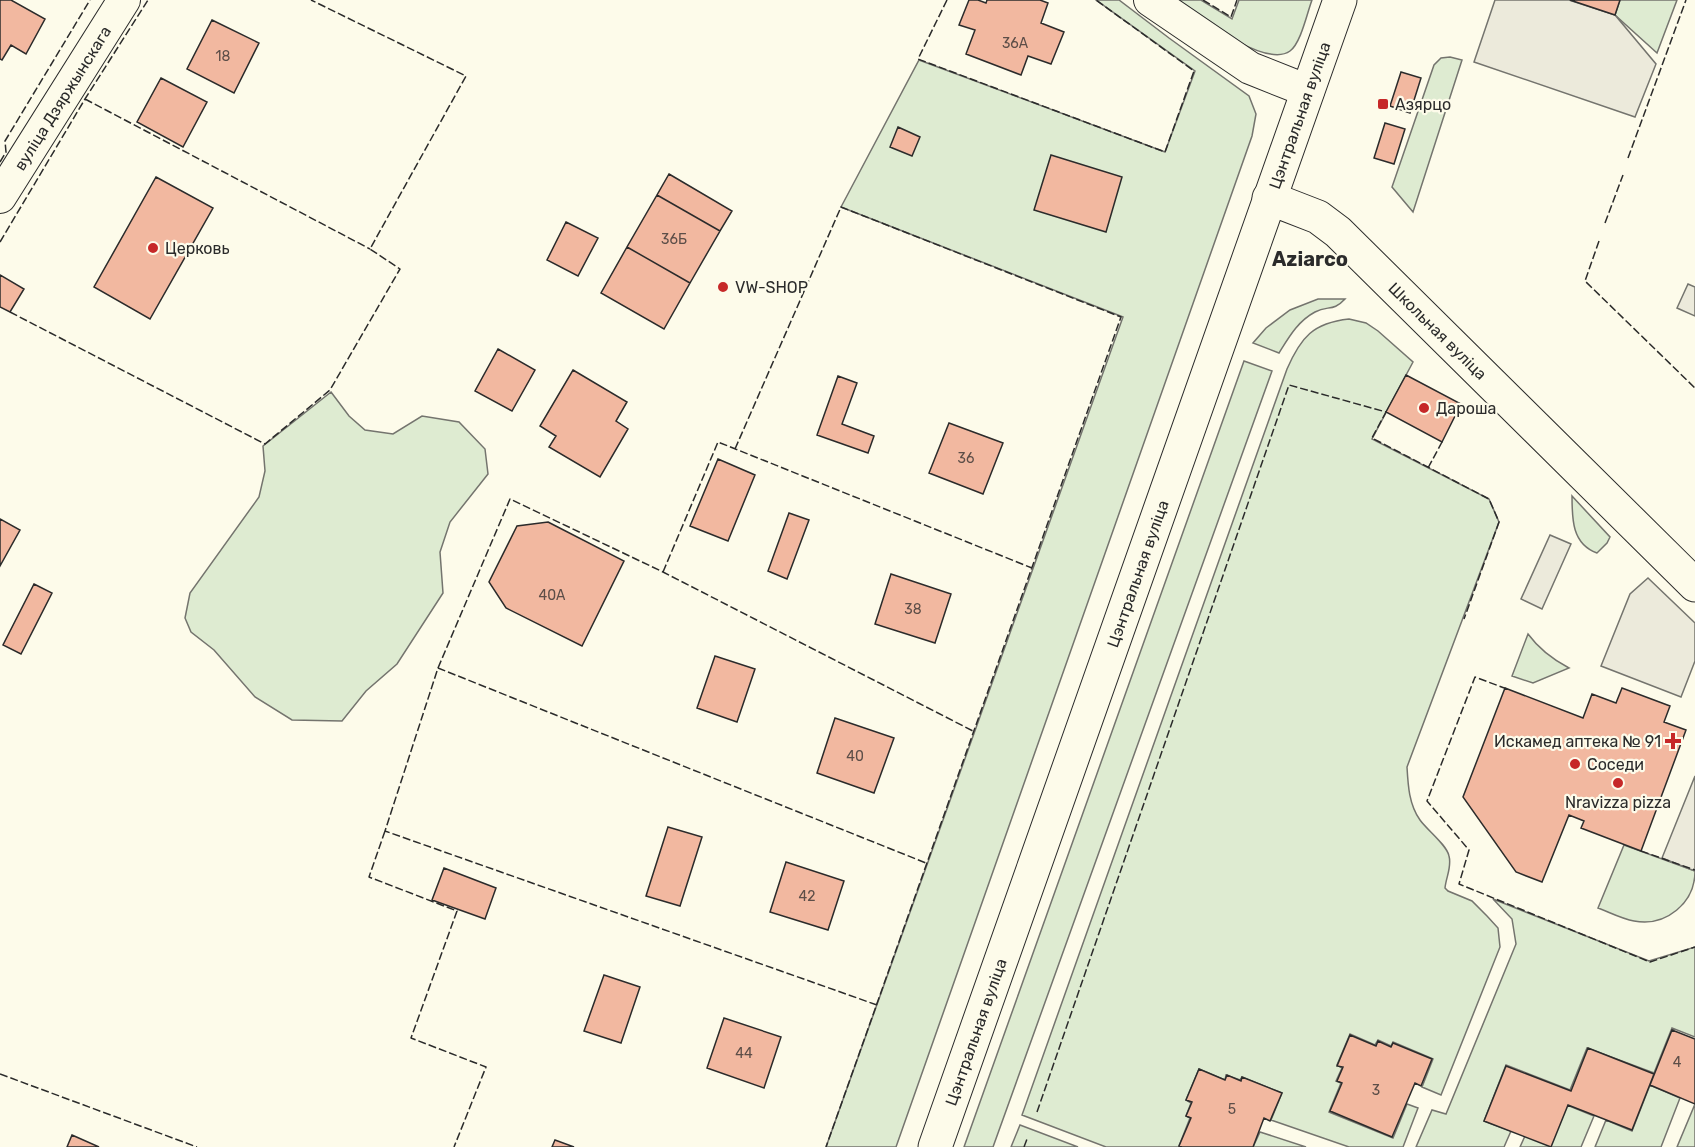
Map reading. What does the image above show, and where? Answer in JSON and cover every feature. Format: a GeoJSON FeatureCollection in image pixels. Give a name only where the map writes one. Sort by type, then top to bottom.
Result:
{"type":"FeatureCollection","features":[{"type":"Feature","properties":{"kind":"main road","name":"Цэнтральная вуліца"},"geometry":{"type":"LineString","coordinates":[[936,1147],[1340,0]]}},
{"type":"Feature","properties":{"kind":"main road","name":"Школьная вуліца"},"geometry":{"type":"LineString","coordinates":[[1269,198],[1318,217],[1338,232],[1695,585]]}},
{"type":"Feature","properties":{"kind":"street","name":"вуліца Дзяржынскага"},"geometry":{"type":"LineString","coordinates":[[0,197],[124,0]]}},
{"type":"Feature","properties":{"kind":"street"},"geometry":{"type":"LineString","coordinates":[[1149,0],[1250,68],[1308,91]]}},
{"type":"Feature","properties":{"kind":"green space"},"geometry":{"type":"Polygon","coordinates":[[[1096,0],[1119,0],[1249,96],[1256,114],[1252,136],[896,1147],[826,1147],[1123,317],[841,207],[919,60],[1165,152],[1195,71],[1096,0]]]}},
{"type":"Feature","properties":{"kind":"green space"},"geometry":{"type":"Polygon","coordinates":[[[1175,0],[1201,0],[1232,19],[1239,0],[1312,0],[1294,47],[1279,55],[1264,53],[1248,47],[1175,0]]]}},
{"type":"Feature","properties":{"kind":"green space"},"geometry":{"type":"Polygon","coordinates":[[[1620,0],[1677,0],[1657,53],[1615,15],[1620,0]]]}},
{"type":"Feature","properties":{"kind":"green space"},"geometry":{"type":"Polygon","coordinates":[[[1450,57],[1462,60],[1413,212],[1392,187],[1434,65],[1441,58],[1450,57]]]}},
{"type":"Feature","properties":{"kind":"green space"},"geometry":{"type":"Polygon","coordinates":[[[1318,299],[1345,299],[1337,306],[1320,310],[1304,320],[1294,330],[1279,353],[1253,343],[1266,328],[1290,310],[1318,299]]]}},
{"type":"Feature","properties":{"kind":"green space"},"geometry":{"type":"Polygon","coordinates":[[[1349,319],[1366,323],[1378,331],[1413,362],[1372,439],[1489,499],[1499,522],[1407,767],[1413,808],[1423,824],[1445,847],[1449,856],[1445,888],[1472,901],[1487,916],[1498,928],[1500,947],[1441,1095],[1422,1087],[1433,1059],[1393,1042],[1391,1046],[1378,1040],[1375,1045],[1350,1034],[1337,1065],[1342,1068],[1336,1081],[1341,1083],[1329,1112],[1393,1138],[1407,1104],[1418,1108],[1403,1147],[1349,1147],[1271,1120],[1282,1093],[1242,1077],[1240,1080],[1226,1075],[1225,1080],[1199,1069],[1186,1100],[1191,1103],[1186,1116],[1190,1118],[1179,1146],[1181,1147],[1106,1147],[1022,1115],[1287,369],[1303,340],[1317,328],[1349,319]]]}},
{"type":"Feature","properties":{"kind":"green space"},"geometry":{"type":"Polygon","coordinates":[[[1244,361],[1272,371],[993,1147],[964,1147],[1244,361]]]}},
{"type":"Feature","properties":{"kind":"green space"},"geometry":{"type":"Polygon","coordinates":[[[331,392],[349,416],[365,430],[393,434],[422,416],[459,422],[485,449],[488,474],[450,522],[440,552],[443,593],[397,664],[366,691],[342,721],[292,720],[255,697],[214,650],[191,632],[185,618],[190,593],[259,497],[265,471],[263,446],[331,392]]]}},
{"type":"Feature","properties":{"kind":"green space"},"geometry":{"type":"Polygon","coordinates":[[[1572,496],[1610,537],[1597,553],[1583,544],[1578,537],[1573,522],[1572,496]]]}},
{"type":"Feature","properties":{"kind":"green space"},"geometry":{"type":"Polygon","coordinates":[[[1528,634],[1546,653],[1569,668],[1533,683],[1512,676],[1528,634]]]}},
{"type":"Feature","properties":{"kind":"green space"},"geometry":{"type":"Polygon","coordinates":[[[1624,845],[1695,871],[1690,893],[1676,910],[1657,920],[1646,922],[1629,920],[1598,908],[1624,845]]]}},
{"type":"Feature","properties":{"kind":"green space"},"geometry":{"type":"Polygon","coordinates":[[[1493,899],[1649,961],[1695,947],[1695,1037],[1672,1028],[1654,1073],[1587,1048],[1570,1090],[1506,1065],[1484,1121],[1511,1131],[1504,1147],[1416,1147],[1432,1110],[1446,1114],[1516,944],[1512,919],[1493,899]]]}},
{"type":"Feature","properties":{"kind":"green space"},"geometry":{"type":"Polygon","coordinates":[[[1650,1085],[1680,1098],[1661,1147],[1595,1147],[1606,1120],[1632,1131],[1650,1085]]]}},
{"type":"Feature","properties":{"kind":"green space"},"geometry":{"type":"Polygon","coordinates":[[[1695,1104],[1695,1147],[1677,1147],[1695,1104]]]}},
{"type":"Feature","properties":{"kind":"green space"},"geometry":{"type":"Polygon","coordinates":[[[1567,1105],[1594,1116],[1581,1147],[1520,1147],[1525,1136],[1567,1105]]]}},
{"type":"Feature","properties":{"kind":"green space"},"geometry":{"type":"Polygon","coordinates":[[[1020,1125],[1078,1147],[1011,1147],[1020,1125]]]}},
{"type":"Feature","properties":{"kind":"green space"},"geometry":{"type":"Polygon","coordinates":[[[1260,1132],[1306,1147],[1253,1147],[1260,1132]]]}},
{"type":"Feature","properties":{"kind":"shaded area"},"geometry":{"type":"Polygon","coordinates":[[[1495,0],[1569,0],[1615,15],[1656,64],[1635,117],[1474,62],[1495,0]]]}},
{"type":"Feature","properties":{"kind":"shaded area"},"geometry":{"type":"Polygon","coordinates":[[[1688,284],[1695,287],[1695,316],[1677,308],[1688,284]]]}},
{"type":"Feature","properties":{"kind":"shaded area"},"geometry":{"type":"Polygon","coordinates":[[[1550,535],[1571,544],[1542,609],[1521,599],[1550,535]]]}},
{"type":"Feature","properties":{"kind":"shaded area"},"geometry":{"type":"Polygon","coordinates":[[[1648,578],[1695,623],[1695,661],[1681,697],[1601,666],[1630,594],[1648,578]]]}},
{"type":"Feature","properties":{"kind":"shaded area"},"geometry":{"type":"Polygon","coordinates":[[[1695,776],[1695,871],[1662,858],[1695,776]]]}},
{"type":"Feature","properties":{"kind":"building"},"geometry":{"type":"Polygon","coordinates":[[[0,0],[11,0],[45,19],[26,54],[11,45],[2,60],[0,59],[0,0]]]}},
{"type":"Feature","properties":{"kind":"building"},"geometry":{"type":"Polygon","coordinates":[[[969,0],[986,3],[987,0],[1040,0],[1048,3],[1041,23],[1064,32],[1051,64],[1028,56],[1021,75],[966,54],[975,30],[959,25],[969,0]]]}},
{"type":"Feature","properties":{"kind":"building"},"geometry":{"type":"Polygon","coordinates":[[[1570,0],[1620,0],[1615,15],[1570,0]]]}},
{"type":"Feature","properties":{"kind":"building"},"geometry":{"type":"Polygon","coordinates":[[[212,20],[259,43],[234,93],[187,69],[212,20]]]}},
{"type":"Feature","properties":{"kind":"building"},"geometry":{"type":"Polygon","coordinates":[[[1401,72],[1421,78],[1410,113],[1390,106],[1401,72]]]}},
{"type":"Feature","properties":{"kind":"building"},"geometry":{"type":"Polygon","coordinates":[[[161,78],[207,102],[183,147],[137,122],[161,78]]]}},
{"type":"Feature","properties":{"kind":"building"},"geometry":{"type":"Polygon","coordinates":[[[1385,123],[1405,129],[1394,164],[1374,158],[1385,123]]]}},
{"type":"Feature","properties":{"kind":"building"},"geometry":{"type":"Polygon","coordinates":[[[898,127],[920,137],[912,156],[890,147],[898,127]]]}},
{"type":"Feature","properties":{"kind":"building"},"geometry":{"type":"Polygon","coordinates":[[[1051,155],[1122,177],[1106,232],[1034,210],[1051,155]]]}},
{"type":"Feature","properties":{"kind":"building"},"geometry":{"type":"Polygon","coordinates":[[[669,174],[732,211],[720,231],[657,195],[669,174]]]}},
{"type":"Feature","properties":{"kind":"building","name":"Церковь"},"geometry":{"type":"Polygon","coordinates":[[[156,177],[213,208],[150,319],[94,287],[156,177]]]}},
{"type":"Feature","properties":{"kind":"building"},"geometry":{"type":"Polygon","coordinates":[[[657,195],[720,231],[690,283],[627,247],[657,195]]]}},
{"type":"Feature","properties":{"kind":"building"},"geometry":{"type":"Polygon","coordinates":[[[566,222],[598,238],[578,276],[547,260],[566,222]]]}},
{"type":"Feature","properties":{"kind":"building"},"geometry":{"type":"Polygon","coordinates":[[[627,247],[690,283],[664,329],[601,293],[627,247]]]}},
{"type":"Feature","properties":{"kind":"building"},"geometry":{"type":"Polygon","coordinates":[[[0,275],[24,289],[10,312],[0,307],[0,275]]]}},
{"type":"Feature","properties":{"kind":"building"},"geometry":{"type":"Polygon","coordinates":[[[498,349],[535,370],[512,411],[475,391],[498,349]]]}},
{"type":"Feature","properties":{"kind":"building"},"geometry":{"type":"Polygon","coordinates":[[[573,370],[627,402],[616,421],[628,429],[600,477],[549,447],[556,436],[540,426],[573,370]]]}},
{"type":"Feature","properties":{"kind":"building"},"geometry":{"type":"Polygon","coordinates":[[[1406,375],[1461,404],[1442,442],[1386,412],[1406,375]]]}},
{"type":"Feature","properties":{"kind":"building"},"geometry":{"type":"Polygon","coordinates":[[[838,376],[857,383],[842,424],[874,436],[868,453],[817,435],[838,376]]]}},
{"type":"Feature","properties":{"kind":"building"},"geometry":{"type":"Polygon","coordinates":[[[949,423],[1003,443],[983,494],[929,473],[949,423]]]}},
{"type":"Feature","properties":{"kind":"building"},"geometry":{"type":"Polygon","coordinates":[[[718,459],[755,475],[728,541],[690,526],[718,459]]]}},
{"type":"Feature","properties":{"kind":"building"},"geometry":{"type":"Polygon","coordinates":[[[789,513],[809,520],[787,579],[768,571],[789,513]]]}},
{"type":"Feature","properties":{"kind":"building"},"geometry":{"type":"Polygon","coordinates":[[[0,519],[20,530],[0,566],[0,519]]]}},
{"type":"Feature","properties":{"kind":"building"},"geometry":{"type":"Polygon","coordinates":[[[548,522],[624,561],[582,646],[506,608],[489,582],[517,526],[548,522]]]}},
{"type":"Feature","properties":{"kind":"building"},"geometry":{"type":"Polygon","coordinates":[[[891,574],[951,594],[935,643],[875,624],[891,574]]]}},
{"type":"Feature","properties":{"kind":"building"},"geometry":{"type":"Polygon","coordinates":[[[34,584],[52,593],[21,654],[3,645],[34,584]]]}},
{"type":"Feature","properties":{"kind":"building"},"geometry":{"type":"Polygon","coordinates":[[[715,656],[755,669],[737,722],[697,708],[715,656]]]}},
{"type":"Feature","properties":{"kind":"building","name":"Соседи"},"geometry":{"type":"Polygon","coordinates":[[[1505,688],[1583,718],[1592,694],[1616,703],[1622,688],[1670,706],[1664,722],[1686,730],[1641,851],[1581,828],[1584,821],[1569,815],[1542,882],[1516,872],[1463,797],[1505,688]]]}},
{"type":"Feature","properties":{"kind":"building"},"geometry":{"type":"Polygon","coordinates":[[[835,718],[894,738],[874,793],[817,773],[835,718]]]}},
{"type":"Feature","properties":{"kind":"building"},"geometry":{"type":"Polygon","coordinates":[[[668,827],[702,837],[680,906],[646,896],[668,827]]]}},
{"type":"Feature","properties":{"kind":"building"},"geometry":{"type":"Polygon","coordinates":[[[786,862],[844,881],[828,930],[770,912],[786,862]]]}},
{"type":"Feature","properties":{"kind":"building"},"geometry":{"type":"Polygon","coordinates":[[[444,868],[496,888],[485,919],[432,900],[444,868]]]}},
{"type":"Feature","properties":{"kind":"building"},"geometry":{"type":"Polygon","coordinates":[[[604,975],[640,987],[621,1043],[584,1031],[604,975]]]}},
{"type":"Feature","properties":{"kind":"building"},"geometry":{"type":"Polygon","coordinates":[[[724,1018],[781,1037],[764,1088],[707,1068],[724,1018]]]}},
{"type":"Feature","properties":{"kind":"building"},"geometry":{"type":"Polygon","coordinates":[[[1672,1030],[1695,1039],[1695,1104],[1650,1085],[1672,1030]]]}},
{"type":"Feature","properties":{"kind":"building"},"geometry":{"type":"Polygon","coordinates":[[[1350,1035],[1376,1046],[1378,1041],[1391,1047],[1393,1043],[1432,1059],[1421,1086],[1415,1083],[1392,1137],[1330,1111],[1342,1083],[1337,1081],[1343,1067],[1337,1066],[1350,1035]]]}},
{"type":"Feature","properties":{"kind":"building"},"geometry":{"type":"Polygon","coordinates":[[[1588,1048],[1654,1074],[1632,1130],[1568,1105],[1551,1147],[1484,1121],[1506,1066],[1571,1091],[1588,1048]]]}},
{"type":"Feature","properties":{"kind":"building"},"geometry":{"type":"Polygon","coordinates":[[[1199,1069],[1225,1080],[1227,1075],[1241,1081],[1242,1077],[1282,1093],[1270,1121],[1264,1118],[1253,1147],[1179,1146],[1191,1118],[1186,1116],[1192,1102],[1186,1100],[1199,1069]]]}},
{"type":"Feature","properties":{"kind":"building"},"geometry":{"type":"Polygon","coordinates":[[[72,1135],[99,1147],[67,1147],[72,1135]]]}},
{"type":"Feature","properties":{"kind":"building"},"geometry":{"type":"Polygon","coordinates":[[[555,1140],[574,1147],[552,1147],[555,1140]]]}},
{"type":"Feature","properties":{"kind":"fence"},"geometry":{"type":"LineString","coordinates":[[0,162],[6,152],[5,141],[90,0]]}},
{"type":"Feature","properties":{"kind":"fence"},"geometry":{"type":"LineString","coordinates":[[0,242],[85,99],[148,0]]}},
{"type":"Feature","properties":{"kind":"fence"},"geometry":{"type":"LineString","coordinates":[[10,312],[265,444],[330,390],[400,269],[370,249],[466,76],[311,0]]}},
{"type":"Feature","properties":{"kind":"fence"},"geometry":{"type":"LineString","coordinates":[[947,0],[918,59],[1165,152],[1194,71],[1096,0]]}},
{"type":"Feature","properties":{"kind":"fence"},"geometry":{"type":"LineString","coordinates":[[1203,0],[1231,17],[1237,0]]}},
{"type":"Feature","properties":{"kind":"fence"},"geometry":{"type":"LineString","coordinates":[[1628,158],[1686,0]]}},
{"type":"Feature","properties":{"kind":"fence"},"geometry":{"type":"LineString","coordinates":[[85,99],[370,249]]}},
{"type":"Feature","properties":{"kind":"fence"},"geometry":{"type":"LineString","coordinates":[[1605,223],[1623,175]]}},
{"type":"Feature","properties":{"kind":"fence"},"geometry":{"type":"LineString","coordinates":[[735,449],[841,207],[1121,317],[826,1147]]}},
{"type":"Feature","properties":{"kind":"fence"},"geometry":{"type":"LineString","coordinates":[[1599,241],[1585,281],[1695,388]]}},
{"type":"Feature","properties":{"kind":"fence"},"geometry":{"type":"LineString","coordinates":[[1037,1112],[1289,385],[1386,412],[1372,438],[1489,499],[1499,522],[1464,619]]}},
{"type":"Feature","properties":{"kind":"fence"},"geometry":{"type":"LineString","coordinates":[[663,572],[718,442],[1032,568]]}},
{"type":"Feature","properties":{"kind":"fence"},"geometry":{"type":"LineString","coordinates":[[1428,468],[1442,442]]}},
{"type":"Feature","properties":{"kind":"fence"},"geometry":{"type":"LineString","coordinates":[[438,668],[510,499],[663,572],[973,731]]}},
{"type":"Feature","properties":{"kind":"fence"},"geometry":{"type":"LineString","coordinates":[[877,1005],[385,831],[438,668],[926,863]]}},
{"type":"Feature","properties":{"kind":"fence"},"geometry":{"type":"LineString","coordinates":[[1507,689],[1475,677],[1427,801],[1469,850],[1459,884],[1650,962],[1695,947]]}},
{"type":"Feature","properties":{"kind":"fence"},"geometry":{"type":"LineString","coordinates":[[385,831],[369,877],[457,911],[411,1038],[486,1067],[454,1147]]}},
{"type":"Feature","properties":{"kind":"fence"},"geometry":{"type":"LineString","coordinates":[[1641,851],[1695,870]]}},
{"type":"Feature","properties":{"kind":"fence"},"geometry":{"type":"LineString","coordinates":[[0,1074],[197,1147]]}},
{"type":"Feature","properties":{"kind":"fence"},"geometry":{"type":"LineString","coordinates":[[1024,1147],[1027,1139]]}},
{"type":"Feature","properties":{"kind":"place","name":"Азярцо"},"geometry":{"type":"Point","coordinates":[1383,104]}},
{"type":"Feature","properties":{"kind":"place","name":"Церковь"},"geometry":{"type":"Point","coordinates":[153,248]}},
{"type":"Feature","properties":{"kind":"place","name":"VW-SHOP"},"geometry":{"type":"Point","coordinates":[723,287]}},
{"type":"Feature","properties":{"kind":"place","name":"Дароша"},"geometry":{"type":"Point","coordinates":[1424,408]}},
{"type":"Feature","properties":{"kind":"place","name":"Искамед аптека № 91"},"geometry":{"type":"Point","coordinates":[1673,741]}},
{"type":"Feature","properties":{"kind":"place","name":"Соседи"},"geometry":{"type":"Point","coordinates":[1575,764]}},
{"type":"Feature","properties":{"kind":"place","name":"Nravizza pizza"},"geometry":{"type":"Point","coordinates":[1618,783]}},
{"type":"Feature","properties":{"kind":"district","name":"Aziarco"},"geometry":{"type":"Point","coordinates":[1310,259]}}]}
